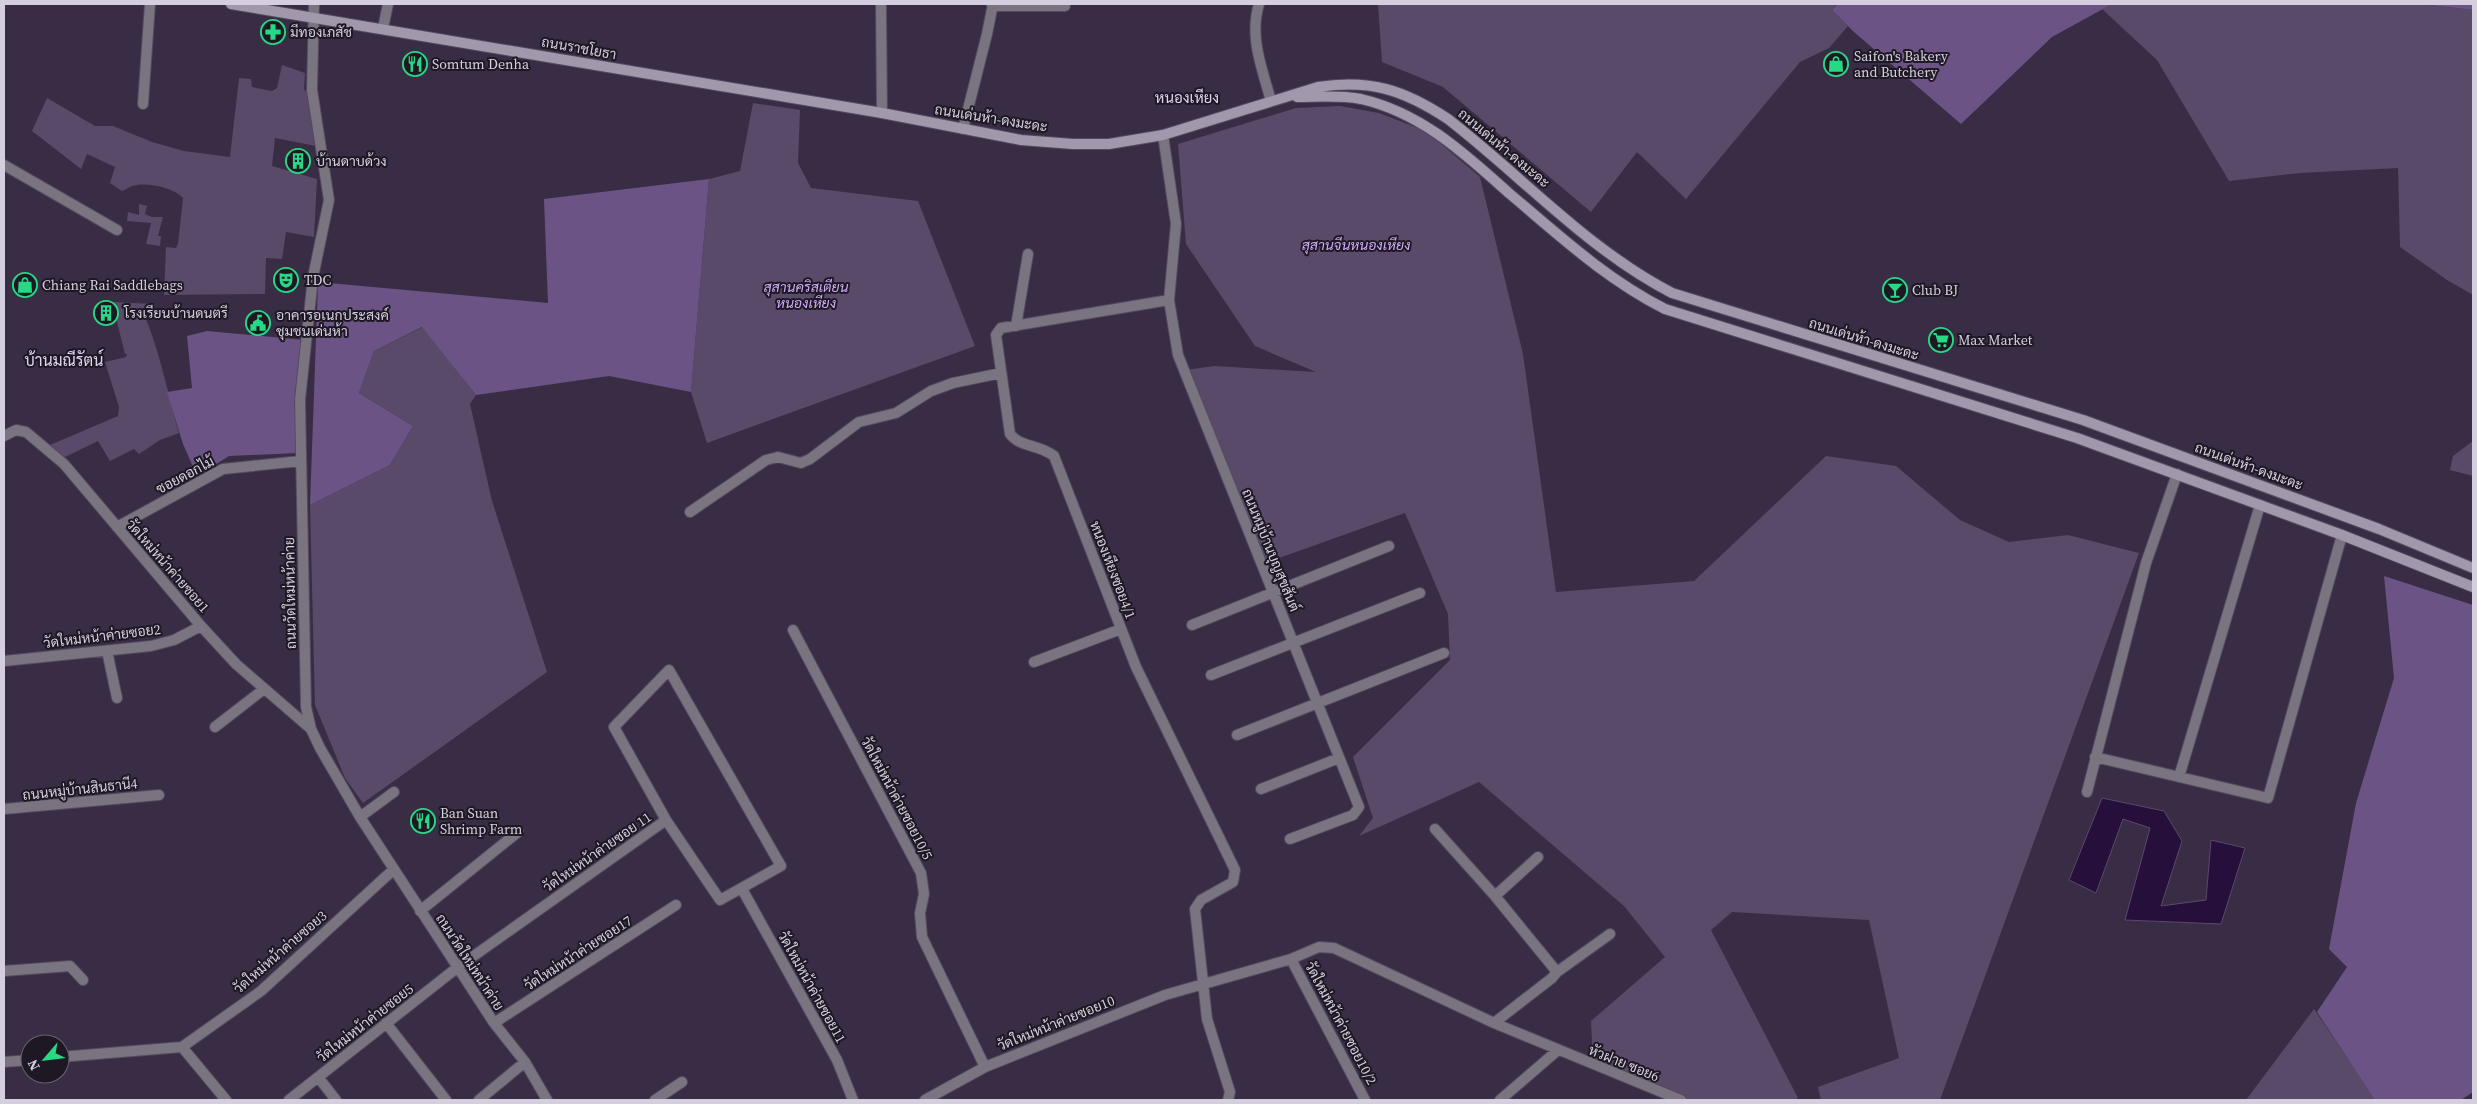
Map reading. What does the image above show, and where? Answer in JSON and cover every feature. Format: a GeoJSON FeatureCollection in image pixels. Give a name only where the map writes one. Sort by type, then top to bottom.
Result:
{"type":"FeatureCollection","features":[{"type":"Feature","properties":{"kind":"main road","name":"ถนนราชโยธา"},"geometry":{"type":"LineString","coordinates":[[230,4],[383,28],[922,121]]}},
{"type":"Feature","properties":{"kind":"main road","name":"ถนนเด่นห้า-ดงมะดะ"},"geometry":{"type":"LineString","coordinates":[[922,121],[1021,140],[1073,144],[1109,144],[1163,135],[1318,87],[1343,83],[1368,84],[1396,91],[1428,106],[1448,119],[1596,245],[1640,277],[1672,293],[2083,420],[2379,529],[2473,568]]}},
{"type":"Feature","properties":{"kind":"main road","name":"ถนนเด่นห้า-ดงมะดะ"},"geometry":{"type":"LineString","coordinates":[[1288,97],[1344,97],[1362,100],[1420,121],[1439,133],[1586,258],[1631,292],[1666,309],[2077,438],[2342,535],[2473,587]]}},
{"type":"Feature","properties":{"kind":"main road"},"geometry":{"type":"LineString","coordinates":[[1439,133],[1448,119]]}},
{"type":"Feature","properties":{"kind":"main road"},"geometry":{"type":"LineString","coordinates":[[2244,499],[2249,481]]}},
{"type":"Feature","properties":{"kind":"street"},"geometry":{"type":"LineString","coordinates":[[143,104],[150,4]]}},
{"type":"Feature","properties":{"kind":"street","name":"ถนนวัดใหม่หน้าค่าย"},"geometry":{"type":"LineString","coordinates":[[314,4],[312,90],[329,200],[313,277],[300,400],[306,707],[320,748],[360,817],[494,1023],[525,1062],[547,1100]]}},
{"type":"Feature","properties":{"kind":"street"},"geometry":{"type":"LineString","coordinates":[[383,28],[388,4]]}},
{"type":"Feature","properties":{"kind":"street"},"geometry":{"type":"LineString","coordinates":[[881,4],[882,113]]}},
{"type":"Feature","properties":{"kind":"street"},"geometry":{"type":"LineString","coordinates":[[1259,4],[1254,20],[1254,38],[1271,101]]}},
{"type":"Feature","properties":{"kind":"street"},"geometry":{"type":"LineString","coordinates":[[963,129],[993,5],[1066,6]]}},
{"type":"Feature","properties":{"kind":"street","name":"ถนนหมู่บ้านบุญสุขสันต์"},"geometry":{"type":"LineString","coordinates":[[1163,135],[1176,224],[1168,300],[1178,355],[1359,807],[1352,815],[1290,839]]}},
{"type":"Feature","properties":{"kind":"street"},"geometry":{"type":"LineString","coordinates":[[4,165],[117,230]]}},
{"type":"Feature","properties":{"kind":"street"},"geometry":{"type":"LineString","coordinates":[[1016,326],[1028,254]]}},
{"type":"Feature","properties":{"kind":"street","name":"หนองเหียงซอย4/1"},"geometry":{"type":"LineString","coordinates":[[1168,300],[1001,328],[996,335],[1010,434],[1017,442],[1044,448],[1054,456],[1136,667],[1235,870],[1233,882],[1201,900],[1195,910],[1203,983]]}},
{"type":"Feature","properties":{"kind":"street"},"geometry":{"type":"LineString","coordinates":[[690,512],[766,460],[778,457],[801,463],[810,459],[859,422],[896,413],[931,391],[953,383],[1001,373]]}},
{"type":"Feature","properties":{"kind":"street","name":"วัดใหม่หน้าค่ายซอย1"},"geometry":{"type":"LineString","coordinates":[[4,436],[16,430],[26,432],[64,464],[201,626],[264,689],[312,729]]}},
{"type":"Feature","properties":{"kind":"street","name":"ซอยดอกไม้"},"geometry":{"type":"LineString","coordinates":[[117,527],[223,469],[301,461]]}},
{"type":"Feature","properties":{"kind":"street"},"geometry":{"type":"LineString","coordinates":[[2087,792],[2146,563],[2176,474]]}},
{"type":"Feature","properties":{"kind":"street"},"geometry":{"type":"LineString","coordinates":[[2179,777],[2260,505]]}},
{"type":"Feature","properties":{"kind":"street"},"geometry":{"type":"LineString","coordinates":[[2095,757],[2268,798],[2342,535]]}},
{"type":"Feature","properties":{"kind":"street"},"geometry":{"type":"LineString","coordinates":[[1192,625],[1389,546]]}},
{"type":"Feature","properties":{"kind":"street"},"geometry":{"type":"LineString","coordinates":[[1211,675],[1420,593]]}},
{"type":"Feature","properties":{"kind":"street","name":"วัดใหม่หน้าค่ายซอย2"},"geometry":{"type":"LineString","coordinates":[[4,661],[151,646],[174,640],[201,626]]}},
{"type":"Feature","properties":{"kind":"street"},"geometry":{"type":"LineString","coordinates":[[1034,662],[1121,628]]}},
{"type":"Feature","properties":{"kind":"street","name":"วัดใหม่หน้าค่ายซอย10/5"},"geometry":{"type":"LineString","coordinates":[[793,630],[921,872],[924,894],[920,912],[922,937],[985,1067]]}},
{"type":"Feature","properties":{"kind":"street"},"geometry":{"type":"LineString","coordinates":[[107,651],[117,698]]}},
{"type":"Feature","properties":{"kind":"street"},"geometry":{"type":"LineString","coordinates":[[1237,735],[1444,653]]}},
{"type":"Feature","properties":{"kind":"street","name":"วัดใหม่หน้าค่ายซอย 11"},"geometry":{"type":"LineString","coordinates":[[669,670],[781,866],[720,900],[666,820],[614,727],[669,670]]}},
{"type":"Feature","properties":{"kind":"street"},"geometry":{"type":"LineString","coordinates":[[215,727],[264,689]]}},
{"type":"Feature","properties":{"kind":"street"},"geometry":{"type":"LineString","coordinates":[[1262,789],[1339,758]]}},
{"type":"Feature","properties":{"kind":"street"},"geometry":{"type":"LineString","coordinates":[[360,817],[394,792]]}},
{"type":"Feature","properties":{"kind":"street","name":"ถนนหมู่บ้านสินธานี4"},"geometry":{"type":"LineString","coordinates":[[4,809],[159,795]]}},
{"type":"Feature","properties":{"kind":"street","name":"วัดใหม่หน้าค่ายซอย 11"},"geometry":{"type":"LineString","coordinates":[[458,966],[666,820]]}},
{"type":"Feature","properties":{"kind":"street"},"geometry":{"type":"LineString","coordinates":[[1435,829],[1495,896],[1557,972]]}},
{"type":"Feature","properties":{"kind":"street"},"geometry":{"type":"LineString","coordinates":[[420,911],[518,832]]}},
{"type":"Feature","properties":{"kind":"street"},"geometry":{"type":"LineString","coordinates":[[1495,896],[1538,857]]}},
{"type":"Feature","properties":{"kind":"street","name":"วัดใหม่หน้าค่ายซอย3"},"geometry":{"type":"LineString","coordinates":[[182,1047],[261,991],[394,870]]}},
{"type":"Feature","properties":{"kind":"street","name":"วัดใหม่หน้าค่ายซอย11"},"geometry":{"type":"LineString","coordinates":[[742,889],[837,1060],[853,1100]]}},
{"type":"Feature","properties":{"kind":"street","name":"วัดใหม่หน้าค่ายซอย17"},"geometry":{"type":"LineString","coordinates":[[494,1023],[676,905]]}},
{"type":"Feature","properties":{"kind":"street"},"geometry":{"type":"LineString","coordinates":[[1494,1023],[1557,972],[1610,934]]}},
{"type":"Feature","properties":{"kind":"street","name":"หัวฝาย ซอย6"},"geometry":{"type":"LineString","coordinates":[[1291,959],[1319,947],[1334,948],[1494,1023],[1681,1100]]}},
{"type":"Feature","properties":{"kind":"street","name":"วัดใหม่หน้าค่ายซอย10"},"geometry":{"type":"LineString","coordinates":[[925,1100],[985,1067],[1165,995],[1291,959]]}},
{"type":"Feature","properties":{"kind":"street","name":"วัดใหม่หน้าค่ายซอย10/2"},"geometry":{"type":"LineString","coordinates":[[1291,959],[1366,1100]]}},
{"type":"Feature","properties":{"kind":"street"},"geometry":{"type":"LineString","coordinates":[[4,971],[70,966],[82,980]]}},
{"type":"Feature","properties":{"kind":"street","name":"วัดใหม่หน้าค่ายซอย5"},"geometry":{"type":"LineString","coordinates":[[289,1100],[458,966]]}},
{"type":"Feature","properties":{"kind":"street"},"geometry":{"type":"LineString","coordinates":[[1203,983],[1207,1019],[1230,1092],[1228,1100]]}},
{"type":"Feature","properties":{"kind":"street"},"geometry":{"type":"LineString","coordinates":[[386,1023],[446,1100]]}},
{"type":"Feature","properties":{"kind":"street"},"geometry":{"type":"LineString","coordinates":[[70,1056],[182,1047],[226,1100]]}},
{"type":"Feature","properties":{"kind":"street"},"geometry":{"type":"LineString","coordinates":[[1500,1100],[1558,1050]]}},
{"type":"Feature","properties":{"kind":"street"},"geometry":{"type":"LineString","coordinates":[[4,1062],[20,1061]]}},
{"type":"Feature","properties":{"kind":"street"},"geometry":{"type":"LineString","coordinates":[[479,1100],[525,1062]]}},
{"type":"Feature","properties":{"kind":"street"},"geometry":{"type":"LineString","coordinates":[[318,1077],[336,1100]]}},
{"type":"Feature","properties":{"kind":"street"},"geometry":{"type":"LineString","coordinates":[[655,1100],[682,1082]]}},
{"type":"Feature","properties":{"kind":"green space"},"geometry":{"type":"Polygon","coordinates":[[[1378,4],[1838,4],[1832,10],[1848,26],[1829,48],[1800,62],[1686,199],[1637,152],[1591,212],[1443,87],[1382,62],[1378,4]]]}},
{"type":"Feature","properties":{"kind":"green space"},"geometry":{"type":"Polygon","coordinates":[[[2112,4],[2421,4],[2473,10],[2473,295],[2447,280],[2400,247],[2398,168],[2300,173],[2229,181],[2157,60],[2102,9],[2112,4]]]}},
{"type":"Feature","properties":{"kind":"green space"},"geometry":{"type":"Polygon","coordinates":[[[282,65],[305,73],[304,89],[310,96],[316,146],[275,138],[272,166],[317,179],[314,237],[286,232],[282,259],[266,258],[265,294],[164,295],[166,247],[176,248],[178,244],[183,198],[174,191],[148,185],[135,185],[122,191],[110,183],[115,167],[87,154],[81,169],[32,131],[47,98],[95,126],[113,126],[152,142],[184,151],[230,157],[239,78],[251,79],[252,87],[272,91],[277,88],[282,65]]]}},
{"type":"Feature","properties":{"kind":"green space","name":"สุสานคริสเตียน หนองเหียง"},"geometry":{"type":"Polygon","coordinates":[[[753,103],[800,110],[798,163],[811,188],[918,201],[975,346],[707,443],[691,392],[709,179],[740,171],[753,103]]]}},
{"type":"Feature","properties":{"kind":"green space","name":"สุสานจีนหนองเหียง"},"geometry":{"type":"Polygon","coordinates":[[[1340,106],[1379,113],[1426,131],[1480,177],[1523,354],[1556,592],[1694,581],[1826,456],[1896,466],[1960,520],[2009,542],[2068,535],[2139,553],[1940,1100],[1821,1100],[1818,1087],[1899,1058],[1869,920],[1732,912],[1711,930],[1798,1098],[1795,1100],[1681,1100],[1593,1065],[1591,1021],[1665,957],[1624,906],[1479,782],[1359,836],[1373,818],[1353,757],[1450,660],[1448,614],[1405,513],[1262,564],[1185,370],[1215,366],[1316,372],[1255,346],[1186,244],[1178,144],[1296,108],[1340,106]]]}},
{"type":"Feature","properties":{"kind":"green space"},"geometry":{"type":"Polygon","coordinates":[[[139,204],[147,206],[145,214],[152,217],[163,217],[158,236],[161,236],[160,246],[146,244],[151,223],[127,221],[128,212],[139,215],[139,204]]]}},
{"type":"Feature","properties":{"kind":"green space"},"geometry":{"type":"Polygon","coordinates":[[[112,302],[155,304],[154,315],[146,319],[160,361],[179,433],[160,440],[139,454],[134,449],[110,461],[98,441],[63,458],[50,445],[118,416],[119,407],[105,362],[126,357],[127,354],[125,354],[112,302]]]}},
{"type":"Feature","properties":{"kind":"green space"},"geometry":{"type":"Polygon","coordinates":[[[423,327],[476,395],[470,404],[492,501],[547,672],[363,803],[345,778],[315,705],[310,505],[390,465],[413,426],[359,393],[374,351],[423,327]]]}},
{"type":"Feature","properties":{"kind":"green space"},"geometry":{"type":"Polygon","coordinates":[[[2473,441],[2473,476],[2450,470],[2453,456],[2473,441]]]}},
{"type":"Feature","properties":{"kind":"green space"},"geometry":{"type":"Polygon","coordinates":[[[2314,1009],[2376,1100],[2246,1100],[2314,1009]]]}},
{"type":"Feature","properties":{"kind":"shaded area"},"geometry":{"type":"Polygon","coordinates":[[[1838,4],[2112,4],[2052,37],[1961,124],[1854,32],[1832,10],[1838,4]]]}},
{"type":"Feature","properties":{"kind":"shaded area"},"geometry":{"type":"Polygon","coordinates":[[[2421,4],[2473,4],[2473,10],[2421,4]]]}},
{"type":"Feature","properties":{"kind":"shaded area"},"geometry":{"type":"Polygon","coordinates":[[[709,179],[691,392],[609,376],[476,395],[422,327],[374,351],[359,393],[413,426],[390,465],[310,505],[318,282],[548,303],[544,199],[709,179]]]}},
{"type":"Feature","properties":{"kind":"shaded area"},"geometry":{"type":"Polygon","coordinates":[[[207,331],[304,340],[298,453],[229,456],[197,476],[183,444],[167,392],[192,388],[187,336],[207,331]]]}},
{"type":"Feature","properties":{"kind":"shaded area"},"geometry":{"type":"Polygon","coordinates":[[[2384,576],[2473,605],[2473,1092],[2461,1100],[2375,1100],[2317,1012],[2347,967],[2329,949],[2356,803],[2394,678],[2384,576]]]}},
{"type":"Feature","properties":{"kind":"shaded area"},"geometry":{"type":"Polygon","coordinates":[[[2102,798],[2164,811],[2182,841],[2161,906],[2206,900],[2211,840],[2245,848],[2221,924],[2125,920],[2150,828],[2123,819],[2096,893],[2069,880],[2102,798]]]}},
{"type":"Feature","properties":{"kind":"place","name":"มีทองเภสัช"},"geometry":{"type":"Point","coordinates":[273,32]}},
{"type":"Feature","properties":{"kind":"place","name":"Somtum Denha"},"geometry":{"type":"Point","coordinates":[415,64]}},
{"type":"Feature","properties":{"kind":"place","name":"Saifon's Bakery and Butchery"},"geometry":{"type":"Point","coordinates":[1836,64]}},
{"type":"Feature","properties":{"kind":"place","name":"บ้านดาบด้วง"},"geometry":{"type":"Point","coordinates":[298,161]}},
{"type":"Feature","properties":{"kind":"place","name":"TDC"},"geometry":{"type":"Point","coordinates":[286,280]}},
{"type":"Feature","properties":{"kind":"place","name":"Chiang Rai Saddlebags"},"geometry":{"type":"Point","coordinates":[25,285]}},
{"type":"Feature","properties":{"kind":"place","name":"Club BJ"},"geometry":{"type":"Point","coordinates":[1895,290]}},
{"type":"Feature","properties":{"kind":"place","name":"โรงเรียนบ้านดนตรี"},"geometry":{"type":"Point","coordinates":[106,313]}},
{"type":"Feature","properties":{"kind":"place","name":"อาคารอเนกประสงค์ ชุมชนเด่นห้า"},"geometry":{"type":"Point","coordinates":[258,323]}},
{"type":"Feature","properties":{"kind":"place","name":"Max Market"},"geometry":{"type":"Point","coordinates":[1941,340]}},
{"type":"Feature","properties":{"kind":"place","name":"Ban Suan Shrimp Farm"},"geometry":{"type":"Point","coordinates":[423,821]}},
{"type":"Feature","properties":{"kind":"district","name":"หนองเหียง"},"geometry":{"type":"Point","coordinates":[1187,97]}},
{"type":"Feature","properties":{"kind":"district","name":"บ้านมณีรัตน์"},"geometry":{"type":"Point","coordinates":[64,360]}}]}
